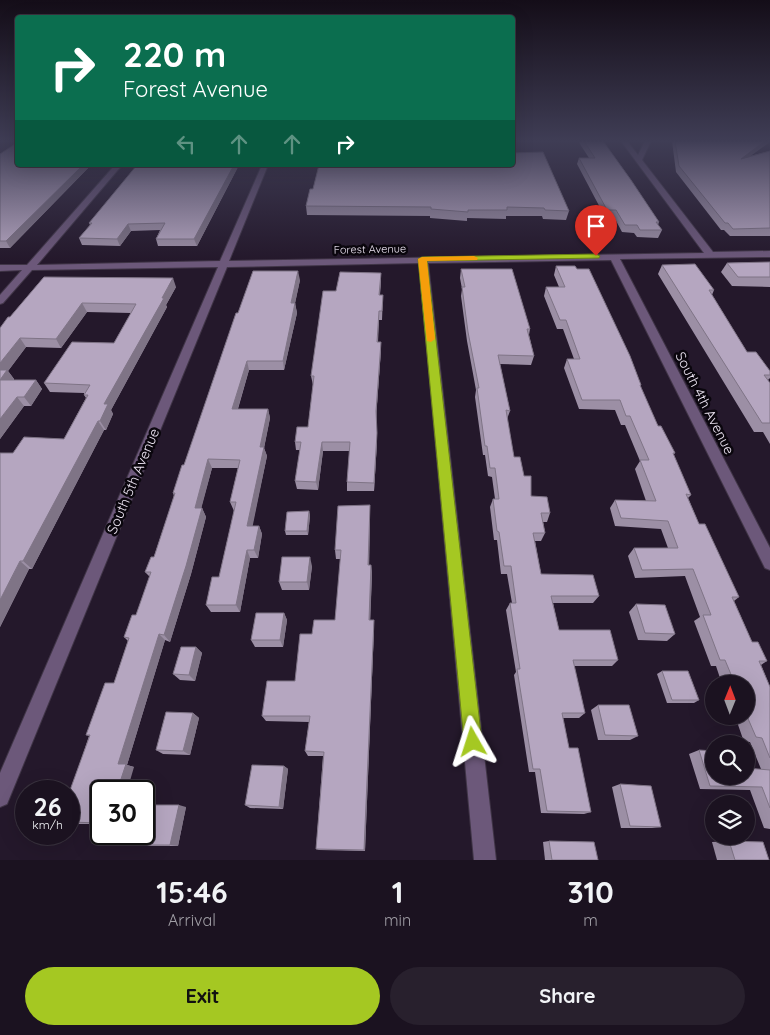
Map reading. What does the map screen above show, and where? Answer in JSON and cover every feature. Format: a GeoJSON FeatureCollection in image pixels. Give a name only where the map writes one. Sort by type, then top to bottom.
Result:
{"type":"FeatureCollection","features":[{"type":"Feature","properties":{"kind":"street"},"geometry":{"type":"LineString","coordinates":[[0,301],[106,181]]}},
{"type":"Feature","properties":{"kind":"street","name":"South 5th Avenue"},"geometry":{"type":"LineString","coordinates":[[0,798],[258,181]]}},
{"type":"Feature","properties":{"kind":"street"},"geometry":{"type":"LineString","coordinates":[[655,181],[710,255]]}},
{"type":"Feature","properties":{"kind":"street","name":"Forest Avenue"},"geometry":{"type":"LineString","coordinates":[[0,268],[225,262],[770,254]]}},
{"type":"Feature","properties":{"kind":"street","name":"South 4th Avenue"},"geometry":{"type":"LineString","coordinates":[[614,256],[770,563]]}},
{"type":"Feature","properties":{"kind":"street"},"geometry":{"type":"LineString","coordinates":[[422,259],[485,860]]}},
{"type":"Feature","properties":{"kind":"building"},"geometry":{"type":"Polygon","coordinates":[[[0,181],[67,181],[6,241],[0,241],[0,181]]]}},
{"type":"Feature","properties":{"kind":"building"},"geometry":{"type":"Polygon","coordinates":[[[124,181],[225,181],[194,239],[156,239],[165,223],[128,224],[117,239],[79,238],[92,223],[89,223],[124,181]]]}},
{"type":"Feature","properties":{"kind":"building"},"geometry":{"type":"Polygon","coordinates":[[[315,181],[556,181],[569,211],[507,207],[507,210],[468,210],[468,212],[431,209],[431,207],[306,206],[310,189],[313,189],[315,181]]]}},
{"type":"Feature","properties":{"kind":"building"},"geometry":{"type":"Polygon","coordinates":[[[591,181],[632,181],[659,222],[656,222],[662,230],[640,230],[637,225],[625,225],[616,210],[607,210],[591,181]]]}},
{"type":"Feature","properties":{"kind":"building"},"geometry":{"type":"Polygon","coordinates":[[[691,181],[770,181],[770,228],[733,229],[728,223],[725,223],[691,181]]]}},
{"type":"Feature","properties":{"kind":"building"},"geometry":{"type":"Polygon","coordinates":[[[770,262],[770,277],[738,277],[727,263],[770,262]]]}},
{"type":"Feature","properties":{"kind":"building"},"geometry":{"type":"Polygon","coordinates":[[[695,264],[714,290],[709,290],[747,352],[756,352],[770,371],[770,375],[764,375],[770,383],[770,423],[762,423],[662,265],[695,264]]]}},
{"type":"Feature","properties":{"kind":"building"},"geometry":{"type":"Polygon","coordinates":[[[556,266],[575,266],[577,269],[589,269],[630,356],[658,426],[661,426],[675,453],[673,453],[691,495],[686,494],[699,524],[705,524],[739,597],[732,597],[752,642],[758,642],[767,661],[759,661],[770,687],[770,758],[762,738],[756,737],[751,725],[755,725],[755,675],[731,675],[725,660],[720,660],[703,615],[711,615],[693,569],[642,570],[634,548],[678,548],[668,521],[621,518],[615,500],[656,501],[640,460],[649,460],[630,416],[626,416],[620,400],[582,400],[567,359],[580,359],[566,320],[560,320],[546,287],[565,287],[556,266]]]}},
{"type":"Feature","properties":{"kind":"building"},"geometry":{"type":"Polygon","coordinates":[[[461,269],[512,269],[530,329],[527,329],[534,356],[498,355],[510,411],[506,410],[514,457],[520,457],[524,476],[531,476],[531,496],[547,497],[550,513],[541,513],[545,533],[533,533],[541,574],[593,575],[599,596],[551,596],[559,630],[610,630],[618,660],[573,660],[585,713],[562,713],[569,748],[578,748],[591,812],[547,811],[540,769],[533,769],[517,669],[520,669],[510,603],[516,603],[511,566],[504,566],[499,532],[497,531],[493,499],[499,499],[495,468],[490,468],[487,446],[485,446],[477,388],[479,388],[468,332],[462,287],[465,287],[461,269]]]}},
{"type":"Feature","properties":{"kind":"building"},"geometry":{"type":"Polygon","coordinates":[[[253,271],[298,271],[291,303],[295,303],[283,361],[247,361],[232,409],[268,409],[260,447],[264,447],[247,526],[259,526],[254,550],[247,550],[236,605],[206,605],[212,577],[219,577],[236,502],[230,502],[240,460],[208,459],[195,508],[202,508],[164,635],[159,634],[118,764],[126,764],[121,780],[90,780],[90,823],[80,822],[80,780],[74,780],[90,735],[86,735],[105,683],[114,683],[129,638],[124,637],[132,615],[136,615],[151,572],[145,572],[151,557],[154,557],[182,465],[184,465],[236,313],[238,313],[253,271]]]}},
{"type":"Feature","properties":{"kind":"building"},"geometry":{"type":"Polygon","coordinates":[[[340,272],[381,273],[379,295],[383,295],[382,311],[379,311],[377,342],[381,342],[376,411],[377,433],[374,483],[347,482],[350,442],[322,442],[316,482],[295,481],[301,442],[295,442],[297,427],[308,427],[314,376],[311,376],[323,291],[336,291],[340,272]]]}},
{"type":"Feature","properties":{"kind":"building"},"geometry":{"type":"Polygon","coordinates":[[[44,277],[173,278],[162,298],[164,298],[104,404],[108,404],[100,421],[98,421],[0,600],[0,453],[13,453],[24,437],[64,439],[88,395],[84,395],[90,385],[44,383],[72,342],[114,343],[136,304],[82,303],[56,339],[20,338],[0,363],[0,328],[44,277]]]}},
{"type":"Feature","properties":{"kind":"building"},"geometry":{"type":"Polygon","coordinates":[[[0,370],[7,370],[0,380],[0,370]]]}},
{"type":"Feature","properties":{"kind":"building"},"geometry":{"type":"Polygon","coordinates":[[[0,380],[36,380],[24,397],[17,397],[0,419],[0,380]]]}},
{"type":"Feature","properties":{"kind":"building"},"geometry":{"type":"Polygon","coordinates":[[[370,505],[368,565],[371,565],[369,620],[374,620],[364,850],[316,849],[324,752],[305,751],[310,716],[262,716],[267,681],[295,681],[300,634],[312,634],[314,620],[335,620],[341,550],[335,550],[338,506],[370,505]]]}},
{"type":"Feature","properties":{"kind":"building"},"geometry":{"type":"Polygon","coordinates":[[[309,511],[307,531],[285,531],[287,512],[309,511]]]}},
{"type":"Feature","properties":{"kind":"building"},"geometry":{"type":"Polygon","coordinates":[[[282,557],[310,557],[307,582],[279,582],[282,557]]]}},
{"type":"Feature","properties":{"kind":"building"},"geometry":{"type":"Polygon","coordinates":[[[636,604],[665,605],[675,634],[645,633],[636,604]]]}},
{"type":"Feature","properties":{"kind":"building"},"geometry":{"type":"Polygon","coordinates":[[[256,613],[284,613],[280,640],[251,640],[256,613]]]}},
{"type":"Feature","properties":{"kind":"building"},"geometry":{"type":"Polygon","coordinates":[[[181,647],[196,647],[189,675],[173,674],[181,647]]]}},
{"type":"Feature","properties":{"kind":"building"},"geometry":{"type":"Polygon","coordinates":[[[662,671],[688,671],[699,700],[672,700],[662,671]]]}},
{"type":"Feature","properties":{"kind":"building"},"geometry":{"type":"Polygon","coordinates":[[[598,705],[629,705],[638,736],[605,735],[598,705]]]}},
{"type":"Feature","properties":{"kind":"building"},"geometry":{"type":"Polygon","coordinates":[[[166,712],[193,713],[183,751],[156,750],[166,712]]]}},
{"type":"Feature","properties":{"kind":"building"},"geometry":{"type":"Polygon","coordinates":[[[699,750],[705,750],[705,770],[699,750]]]}},
{"type":"Feature","properties":{"kind":"building"},"geometry":{"type":"Polygon","coordinates":[[[252,765],[284,766],[279,807],[245,805],[252,765]]]}},
{"type":"Feature","properties":{"kind":"building"},"geometry":{"type":"Polygon","coordinates":[[[755,769],[770,770],[770,808],[762,787],[710,786],[755,785],[755,769]]]}},
{"type":"Feature","properties":{"kind":"building"},"geometry":{"type":"Polygon","coordinates":[[[620,784],[651,786],[661,827],[630,826],[620,784]]]}},
{"type":"Feature","properties":{"kind":"building"},"geometry":{"type":"Polygon","coordinates":[[[155,805],[179,805],[170,845],[155,845],[155,805]]]}},
{"type":"Feature","properties":{"kind":"building"},"geometry":{"type":"Polygon","coordinates":[[[549,841],[594,842],[598,860],[552,860],[549,841]]]}},
{"type":"Feature","properties":{"kind":"building"},"geometry":{"type":"Polygon","coordinates":[[[755,842],[763,842],[769,860],[735,860],[730,845],[755,845],[755,842]]]}},
{"type":"Feature","properties":{"kind":"slow traffic"},"geometry":{"type":"LineString","coordinates":[[431,339],[422,259],[474,258]]}},
{"type":"Feature","properties":{"kind":"route"},"geometry":{"type":"LineString","coordinates":[[473,742],[422,259],[596,256]]}}]}
